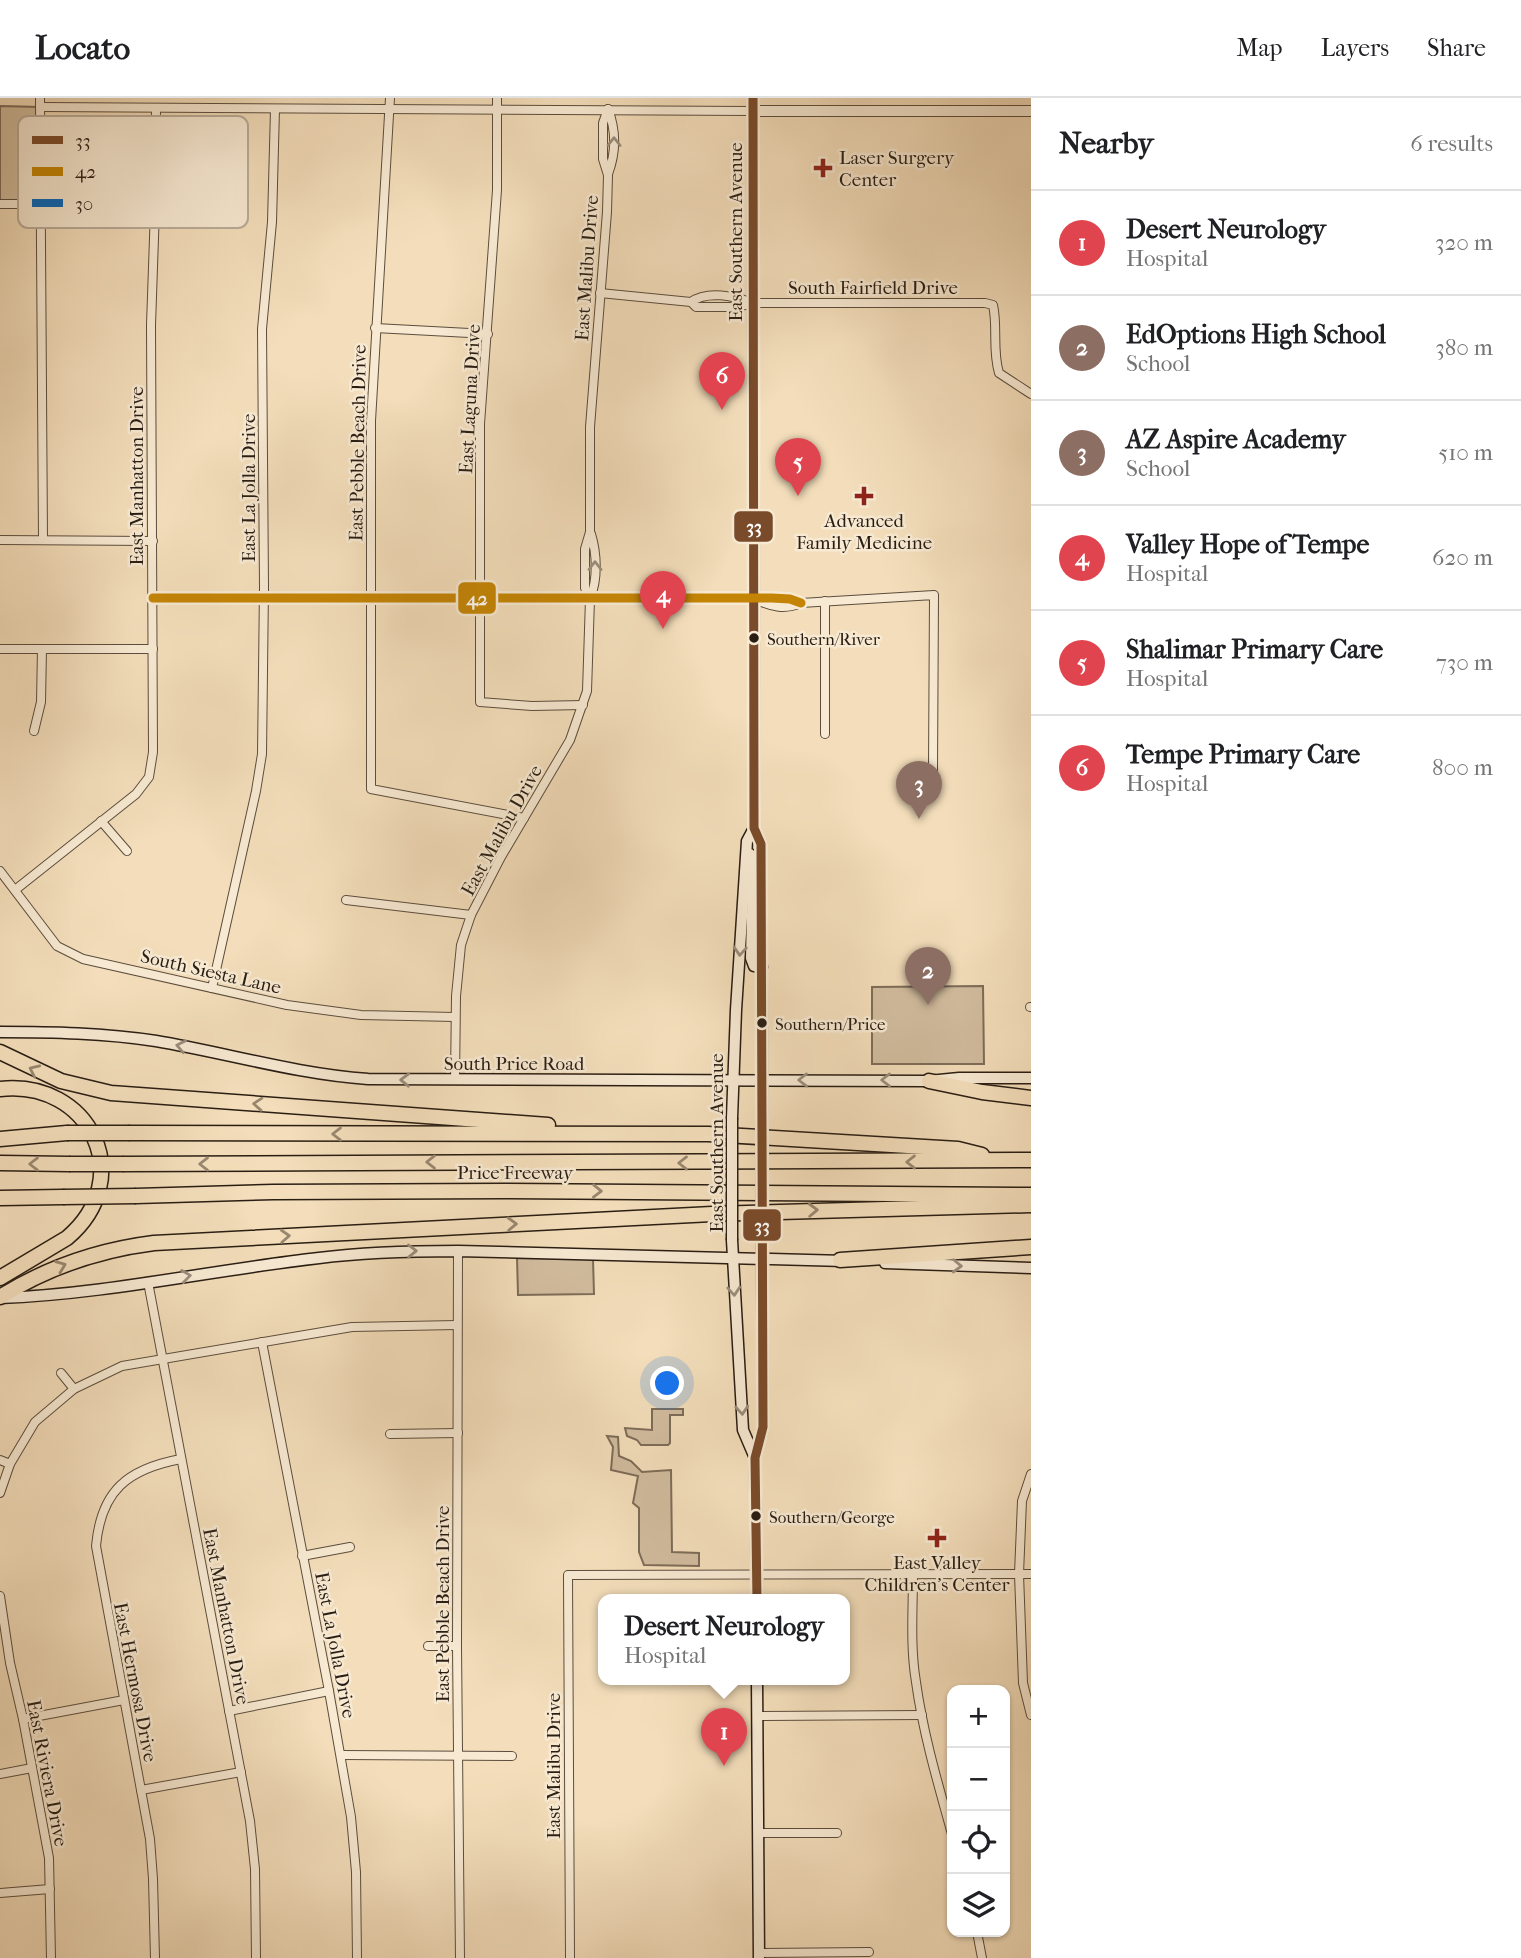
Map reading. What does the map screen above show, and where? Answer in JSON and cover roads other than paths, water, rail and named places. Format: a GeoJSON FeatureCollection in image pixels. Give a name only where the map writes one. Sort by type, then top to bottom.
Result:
{"type":"FeatureCollection","features":[{"type":"Feature","properties":{"kind":"highway"},"geometry":{"type":"LineString","coordinates":[[0,1052],[61,1081],[111,1093],[581,1127],[601,1133]]}},
{"type":"Feature","properties":{"kind":"highway"},"geometry":{"type":"LineString","coordinates":[[929,1080],[982,1092],[1031,1098]]}},
{"type":"Feature","properties":{"kind":"highway"},"geometry":{"type":"LineString","coordinates":[[0,1090],[27,1088],[43,1091],[80,1116],[91,1132],[99,1153],[101,1181],[95,1205],[76,1230],[0,1278]]}},
{"type":"Feature","properties":{"kind":"highway"},"geometry":{"type":"LineString","coordinates":[[0,1139],[67,1133],[601,1133],[776,1137],[958,1149],[1003,1160]]}},
{"type":"Feature","properties":{"kind":"highway","name":"Price Freeway"},"geometry":{"type":"LineString","coordinates":[[0,1163],[1031,1160]]}},
{"type":"Feature","properties":{"kind":"highway","name":"Price Freeway"},"geometry":{"type":"LineString","coordinates":[[0,1198],[273,1192],[504,1191],[1031,1195]]}},
{"type":"Feature","properties":{"kind":"highway"},"geometry":{"type":"LineString","coordinates":[[0,1297],[44,1272],[88,1256],[154,1243],[712,1214],[1031,1205]]}},
{"type":"Feature","properties":{"kind":"highway"},"geometry":{"type":"LineString","coordinates":[[840,1261],[1031,1247]]}},
{"type":"Feature","properties":{"kind":"main road","name":"East Southern Avenue"},"geometry":{"type":"LineString","coordinates":[[753,98],[754,828],[761,844],[763,1260],[763,1427],[755,1458],[757,1594]]}},
{"type":"Feature","properties":{"kind":"main road","name":"East Southern Avenue"},"geometry":{"type":"LineString","coordinates":[[754,828],[747,841],[733,1080],[732,1240],[743,1430],[755,1458]]}},
{"type":"Feature","properties":{"kind":"main road"},"geometry":{"type":"LineString","coordinates":[[747,841],[753,870],[751,958],[754,966],[762,967]]}},
{"type":"Feature","properties":{"kind":"main road","name":"South Price Road"},"geometry":{"type":"LineString","coordinates":[[0,1032],[97,1034],[156,1041],[284,1069],[350,1078],[1031,1078]]}},
{"type":"Feature","properties":{"kind":"main road"},"geometry":{"type":"LineString","coordinates":[[0,1297],[70,1293],[337,1256],[458,1251],[1031,1268]]}},
{"type":"Feature","properties":{"kind":"main road"},"geometry":{"type":"LineString","coordinates":[[757,1685],[758,1956]]}},
{"type":"Feature","properties":{"kind":"street","name":"East Pebble Beach Drive"},"geometry":{"type":"LineString","coordinates":[[390,98],[371,421],[371,789],[524,818]]}},
{"type":"Feature","properties":{"kind":"street","name":"East Laguna Drive"},"geometry":{"type":"LineString","coordinates":[[497,98],[497,190],[480,424],[480,702],[533,706],[583,705]]}},
{"type":"Feature","properties":{"kind":"street"},"geometry":{"type":"LineString","coordinates":[[678,100],[678,110]]}},
{"type":"Feature","properties":{"kind":"street"},"geometry":{"type":"LineString","coordinates":[[40,103],[156,109],[1031,111]]}},
{"type":"Feature","properties":{"kind":"street","name":"East Manhatton Drive"},"geometry":{"type":"LineString","coordinates":[[156,109],[156,116]]}},
{"type":"Feature","properties":{"kind":"street","name":"East La Jolla Drive"},"geometry":{"type":"LineString","coordinates":[[212,988],[262,754],[262,330],[272,222],[275,109]]}},
{"type":"Feature","properties":{"kind":"street","name":"East Malibu Drive"},"geometry":{"type":"LineString","coordinates":[[455,1080],[456,980],[461,945],[471,915],[570,740],[583,705],[589,664],[590,599],[595,587],[595,549],[590,532],[590,427],[608,175],[603,159],[603,123],[608,109]]}},
{"type":"Feature","properties":{"kind":"street"},"geometry":{"type":"LineString","coordinates":[[0,204],[18,204]]}},
{"type":"Feature","properties":{"kind":"street"},"geometry":{"type":"LineString","coordinates":[[39,228],[43,540]]}},
{"type":"Feature","properties":{"kind":"street","name":"East Manhatton Drive"},"geometry":{"type":"LineString","coordinates":[[15,890],[136,794],[149,777],[153,752],[151,325],[155,228]]}},
{"type":"Feature","properties":{"kind":"street","name":"South Fairfield Drive"},"geometry":{"type":"LineString","coordinates":[[600,293],[691,302],[696,307],[738,307],[753,303],[985,303],[993,305],[995,360],[999,373],[1031,394]]}},
{"type":"Feature","properties":{"kind":"street"},"geometry":{"type":"LineString","coordinates":[[375,328],[488,334]]}},
{"type":"Feature","properties":{"kind":"street"},"geometry":{"type":"LineString","coordinates":[[0,540],[153,541]]}},
{"type":"Feature","properties":{"kind":"street"},"geometry":{"type":"LineString","coordinates":[[153,598],[790,599],[801,603],[934,595],[933,770]]}},
{"type":"Feature","properties":{"kind":"street"},"geometry":{"type":"LineString","coordinates":[[825,601],[825,734]]}},
{"type":"Feature","properties":{"kind":"street"},"geometry":{"type":"LineString","coordinates":[[0,649],[153,649]]}},
{"type":"Feature","properties":{"kind":"street"},"geometry":{"type":"LineString","coordinates":[[34,730],[41,702],[42,649]]}},
{"type":"Feature","properties":{"kind":"street"},"geometry":{"type":"LineString","coordinates":[[101,821],[127,852]]}},
{"type":"Feature","properties":{"kind":"street","name":"South Siesta Lane"},"geometry":{"type":"LineString","coordinates":[[0,871],[57,946],[83,959],[288,1005],[361,1015],[455,1017]]}},
{"type":"Feature","properties":{"kind":"street"},"geometry":{"type":"LineString","coordinates":[[346,900],[471,915]]}},
{"type":"Feature","properties":{"kind":"street","name":"East Pebble Beach Drive"},"geometry":{"type":"LineString","coordinates":[[458,1251],[457,1646],[460,1958]]}},
{"type":"Feature","properties":{"kind":"street","name":"East Manhatton Drive"},"geometry":{"type":"LineString","coordinates":[[148,1282],[250,1821],[255,1869],[256,1958]]}},
{"type":"Feature","properties":{"kind":"street"},"geometry":{"type":"LineString","coordinates":[[0,1493],[10,1464],[35,1422],[74,1389],[122,1366],[352,1327],[457,1325]]}},
{"type":"Feature","properties":{"kind":"street","name":"East La Jolla Drive"},"geometry":{"type":"LineString","coordinates":[[262,1342],[341,1755],[356,1872],[357,1958]]}},
{"type":"Feature","properties":{"kind":"street"},"geometry":{"type":"LineString","coordinates":[[61,1373],[74,1389]]}},
{"type":"Feature","properties":{"kind":"street"},"geometry":{"type":"LineString","coordinates":[[390,1434],[458,1433]]}},
{"type":"Feature","properties":{"kind":"street","name":"East Hermosa Drive"},"geometry":{"type":"LineString","coordinates":[[155,1958],[150,1839],[96,1546],[98,1524],[117,1489],[134,1473],[156,1464],[181,1459]]}},
{"type":"Feature","properties":{"kind":"street"},"geometry":{"type":"LineString","coordinates":[[0,1460],[10,1464]]}},
{"type":"Feature","properties":{"kind":"street"},"geometry":{"type":"LineString","coordinates":[[1031,1474],[1021,1501],[1018,1574],[1031,1715]]}},
{"type":"Feature","properties":{"kind":"street"},"geometry":{"type":"LineString","coordinates":[[302,1556],[350,1547]]}},
{"type":"Feature","properties":{"kind":"street"},"geometry":{"type":"LineString","coordinates":[[757,1574],[1031,1574]]}},
{"type":"Feature","properties":{"kind":"street","name":"East Malibu Drive"},"geometry":{"type":"LineString","coordinates":[[570,1958],[568,1575],[757,1574]]}},
{"type":"Feature","properties":{"kind":"street"},"geometry":{"type":"LineString","coordinates":[[913,1574],[913,1653],[922,1715],[947,1814]]}},
{"type":"Feature","properties":{"kind":"street","name":"East Riviera Drive"},"geometry":{"type":"LineString","coordinates":[[0,1596],[10,1662],[49,1858],[51,1958]]}},
{"type":"Feature","properties":{"kind":"street"},"geometry":{"type":"LineString","coordinates":[[428,1646],[457,1646]]}},
{"type":"Feature","properties":{"kind":"street"},"geometry":{"type":"LineString","coordinates":[[0,1664],[10,1662]]}},
{"type":"Feature","properties":{"kind":"street"},"geometry":{"type":"LineString","coordinates":[[229,1711],[329,1691]]}},
{"type":"Feature","properties":{"kind":"street"},"geometry":{"type":"LineString","coordinates":[[23,1719],[124,1700]]}},
{"type":"Feature","properties":{"kind":"street"},"geometry":{"type":"LineString","coordinates":[[757,1716],[922,1715]]}},
{"type":"Feature","properties":{"kind":"street"},"geometry":{"type":"LineString","coordinates":[[341,1755],[512,1756]]}},
{"type":"Feature","properties":{"kind":"street"},"geometry":{"type":"LineString","coordinates":[[0,1774],[32,1768]]}},
{"type":"Feature","properties":{"kind":"street"},"geometry":{"type":"LineString","coordinates":[[141,1790],[241,1772]]}},
{"type":"Feature","properties":{"kind":"street"},"geometry":{"type":"LineString","coordinates":[[758,1833],[837,1833]]}},
{"type":"Feature","properties":{"kind":"street"},"geometry":{"type":"LineString","coordinates":[[0,1893],[50,1889]]}},
{"type":"Feature","properties":{"kind":"street"},"geometry":{"type":"LineString","coordinates":[[978,1937],[982,1958]]}},
{"type":"Feature","properties":{"kind":"street"},"geometry":{"type":"LineString","coordinates":[[758,1956],[869,1952]]}},
{"type":"Feature","properties":{"kind":"place","name":"Laser Surgery Center"},"geometry":{"type":"Point","coordinates":[823,168]}},
{"type":"Feature","properties":{"kind":"place","name":"Tempe Primary Care"},"geometry":{"type":"Point","coordinates":[722,410]}},
{"type":"Feature","properties":{"kind":"place","name":"Shalimar Primary Care"},"geometry":{"type":"Point","coordinates":[798,496]}},
{"type":"Feature","properties":{"kind":"place","name":"Advanced Family Medicine"},"geometry":{"type":"Point","coordinates":[864,496]}},
{"type":"Feature","properties":{"kind":"place","name":"Valley Hope of Tempe"},"geometry":{"type":"Point","coordinates":[663,629]}},
{"type":"Feature","properties":{"kind":"place","name":"Southern/River"},"geometry":{"type":"Point","coordinates":[754,638]}},
{"type":"Feature","properties":{"kind":"place","name":"AZ Aspire Academy"},"geometry":{"type":"Point","coordinates":[919,819]}},
{"type":"Feature","properties":{"kind":"place","name":"EdOptions High School"},"geometry":{"type":"Point","coordinates":[928,1005]}},
{"type":"Feature","properties":{"kind":"place","name":"Southern/Price"},"geometry":{"type":"Point","coordinates":[762,1023]}},
{"type":"Feature","properties":{"kind":"place","name":"Southern/George"},"geometry":{"type":"Point","coordinates":[756,1516]}},
{"type":"Feature","properties":{"kind":"place","name":"East Valley Children's Center"},"geometry":{"type":"Point","coordinates":[937,1538]}},
{"type":"Feature","properties":{"kind":"place","name":"Desert Neurology"},"geometry":{"type":"Point","coordinates":[724,1766]}}]}
